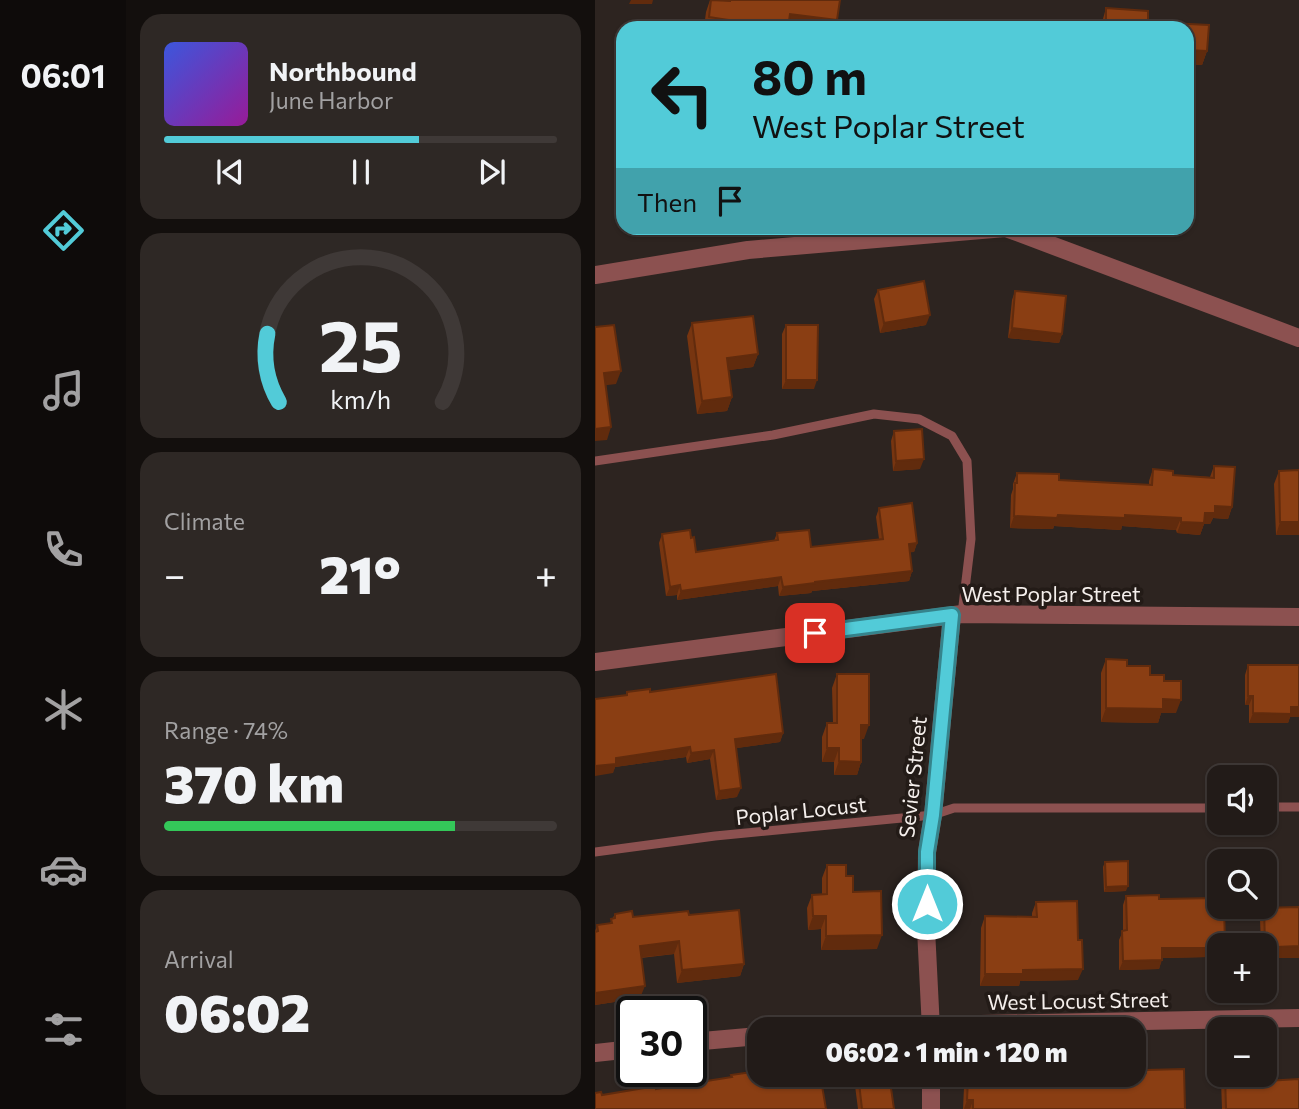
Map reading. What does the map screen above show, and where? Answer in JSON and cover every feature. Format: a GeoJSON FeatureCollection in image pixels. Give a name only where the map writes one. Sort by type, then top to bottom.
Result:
{"type":"FeatureCollection","features":[{"type":"Feature","properties":{"kind":"street"},"geometry":{"type":"LineString","coordinates":[[595,275],[748,250],[924,235]]}},
{"type":"Feature","properties":{"kind":"street"},"geometry":{"type":"LineString","coordinates":[[1025,235],[1299,338]]}},
{"type":"Feature","properties":{"kind":"street","name":"West Poplar Street"},"geometry":{"type":"LineString","coordinates":[[595,662],[957,614],[1299,617]]}},
{"type":"Feature","properties":{"kind":"street","name":"Sevier Street"},"geometry":{"type":"LineString","coordinates":[[930,1017],[926,929],[927,852],[957,614]]}},
{"type":"Feature","properties":{"kind":"street","name":"West Locust Street"},"geometry":{"type":"LineString","coordinates":[[1146,1022],[1299,1018]]}},
{"type":"Feature","properties":{"kind":"street"},"geometry":{"type":"LineString","coordinates":[[707,1041],[747,1037]]}},
{"type":"Feature","properties":{"kind":"street"},"geometry":{"type":"LineString","coordinates":[[595,1053],[616,1051]]}},
{"type":"Feature","properties":{"kind":"street"},"geometry":{"type":"LineString","coordinates":[[931,1087],[931,1109]]}},
{"type":"Feature","properties":{"kind":"lane"},"geometry":{"type":"LineString","coordinates":[[595,461],[773,435],[874,414],[919,419],[952,436],[967,461],[971,539],[957,614]]}},
{"type":"Feature","properties":{"kind":"lane"},"geometry":{"type":"LineString","coordinates":[[1277,807],[1299,807]]}},
{"type":"Feature","properties":{"kind":"lane","name":"Poplar Locust"},"geometry":{"type":"LineString","coordinates":[[595,852],[715,836],[933,815],[954,808],[1207,808]]}},
{"type":"Feature","properties":{"kind":"building"},"geometry":{"type":"Polygon","coordinates":[[[711,0],[840,0],[837,20],[790,14],[789,21],[735,21],[709,17],[711,0]]]}},
{"type":"Feature","properties":{"kind":"building"},"geometry":{"type":"Polygon","coordinates":[[[1106,8],[1148,11],[1148,21],[1106,21],[1106,8]]]}},
{"type":"Feature","properties":{"kind":"building"},"geometry":{"type":"Polygon","coordinates":[[[1194,24],[1209,25],[1207,51],[1194,50],[1194,24]]]}},
{"type":"Feature","properties":{"kind":"building"},"geometry":{"type":"Polygon","coordinates":[[[924,281],[930,315],[884,323],[878,290],[924,281]]]}},
{"type":"Feature","properties":{"kind":"building"},"geometry":{"type":"Polygon","coordinates":[[[1015,291],[1066,296],[1062,334],[1012,328],[1015,291]]]}},
{"type":"Feature","properties":{"kind":"building"},"geometry":{"type":"Polygon","coordinates":[[[753,316],[758,354],[727,358],[732,397],[702,401],[692,323],[753,316]]]}},
{"type":"Feature","properties":{"kind":"building"},"geometry":{"type":"Polygon","coordinates":[[[614,325],[621,371],[604,373],[611,427],[595,429],[595,327],[614,325]]]}},
{"type":"Feature","properties":{"kind":"building"},"geometry":{"type":"Polygon","coordinates":[[[786,325],[818,325],[817,380],[786,380],[786,325]]]}},
{"type":"Feature","properties":{"kind":"building"},"geometry":{"type":"Polygon","coordinates":[[[922,429],[924,459],[896,461],[894,431],[922,429]]]}},
{"type":"Feature","properties":{"kind":"building"},"geometry":{"type":"Polygon","coordinates":[[[1214,466],[1235,467],[1232,507],[1215,506],[1215,513],[1205,513],[1204,523],[1181,522],[1181,518],[1125,515],[1125,518],[1014,516],[1017,473],[1059,474],[1059,480],[1152,485],[1153,469],[1173,471],[1173,475],[1214,478],[1214,466]]]}},
{"type":"Feature","properties":{"kind":"building"},"geometry":{"type":"Polygon","coordinates":[[[1299,470],[1299,522],[1280,522],[1279,471],[1299,470]]]}},
{"type":"Feature","properties":{"kind":"building"},"geometry":{"type":"Polygon","coordinates":[[[912,503],[917,543],[909,544],[912,571],[783,587],[781,577],[681,591],[680,585],[670,587],[662,534],[690,530],[696,552],[778,540],[777,533],[809,530],[811,547],[883,539],[879,508],[912,503]]]}},
{"type":"Feature","properties":{"kind":"building"},"geometry":{"type":"Polygon","coordinates":[[[1106,659],[1127,660],[1127,666],[1150,666],[1150,675],[1164,675],[1164,681],[1181,681],[1181,700],[1163,699],[1163,709],[1106,708],[1106,659]]]}},
{"type":"Feature","properties":{"kind":"building"},"geometry":{"type":"Polygon","coordinates":[[[1248,665],[1299,665],[1299,707],[1291,707],[1291,714],[1253,713],[1253,696],[1248,696],[1248,665]]]}},
{"type":"Feature","properties":{"kind":"building"},"geometry":{"type":"Polygon","coordinates":[[[776,674],[783,733],[735,739],[741,788],[719,791],[714,750],[691,753],[690,747],[616,758],[616,764],[595,766],[595,699],[627,695],[627,692],[650,689],[650,692],[776,674]]]}},
{"type":"Feature","properties":{"kind":"building"},"geometry":{"type":"Polygon","coordinates":[[[837,674],[869,674],[869,725],[861,725],[861,762],[839,761],[839,748],[827,748],[827,723],[837,723],[837,674]]]}},
{"type":"Feature","properties":{"kind":"building"},"geometry":{"type":"Polygon","coordinates":[[[1128,861],[1128,886],[1106,887],[1105,862],[1128,861]]]}},
{"type":"Feature","properties":{"kind":"building"},"geometry":{"type":"Polygon","coordinates":[[[827,865],[846,865],[846,876],[853,876],[853,892],[881,891],[882,935],[826,936],[826,916],[813,916],[812,895],[827,894],[827,865]]]}},
{"type":"Feature","properties":{"kind":"building"},"geometry":{"type":"Polygon","coordinates":[[[1126,896],[1207,898],[1207,919],[1224,919],[1225,933],[1207,933],[1207,948],[1162,948],[1162,960],[1123,961],[1122,931],[1127,930],[1126,896]]]}},
{"type":"Feature","properties":{"kind":"building"},"geometry":{"type":"Polygon","coordinates":[[[1077,901],[1078,940],[1082,940],[1083,969],[985,974],[985,916],[1037,917],[1036,902],[1077,901]]]}},
{"type":"Feature","properties":{"kind":"building"},"geometry":{"type":"Polygon","coordinates":[[[1299,907],[1299,946],[1277,947],[1277,933],[1265,933],[1264,919],[1277,919],[1277,908],[1299,907]]]}},
{"type":"Feature","properties":{"kind":"building"},"geometry":{"type":"Polygon","coordinates":[[[739,910],[744,964],[682,970],[679,941],[640,946],[645,986],[595,993],[595,932],[598,931],[597,925],[612,923],[611,919],[615,918],[615,914],[632,911],[633,917],[688,911],[689,915],[739,910]]]}},
{"type":"Feature","properties":{"kind":"building"},"geometry":{"type":"Polygon","coordinates":[[[1184,1069],[1185,1109],[973,1109],[973,1100],[967,1100],[968,1087],[1146,1087],[1146,1070],[1184,1069]]]}},
{"type":"Feature","properties":{"kind":"building"},"geometry":{"type":"Polygon","coordinates":[[[747,1073],[747,1087],[822,1087],[826,1109],[595,1109],[595,1093],[601,1092],[602,1095],[650,1087],[707,1087],[707,1081],[732,1077],[731,1075],[747,1073]]]}},
{"type":"Feature","properties":{"kind":"building"},"geometry":{"type":"Polygon","coordinates":[[[1299,1079],[1299,1109],[1226,1109],[1225,1087],[1277,1087],[1277,1080],[1299,1079]]]}},
{"type":"Feature","properties":{"kind":"building"},"geometry":{"type":"Polygon","coordinates":[[[859,1087],[891,1087],[894,1109],[862,1109],[859,1087]]]}},
{"type":"Feature","properties":{"kind":"route"},"geometry":{"type":"LineString","coordinates":[[815,633],[952,615],[927,852],[927,904]]}}]}
